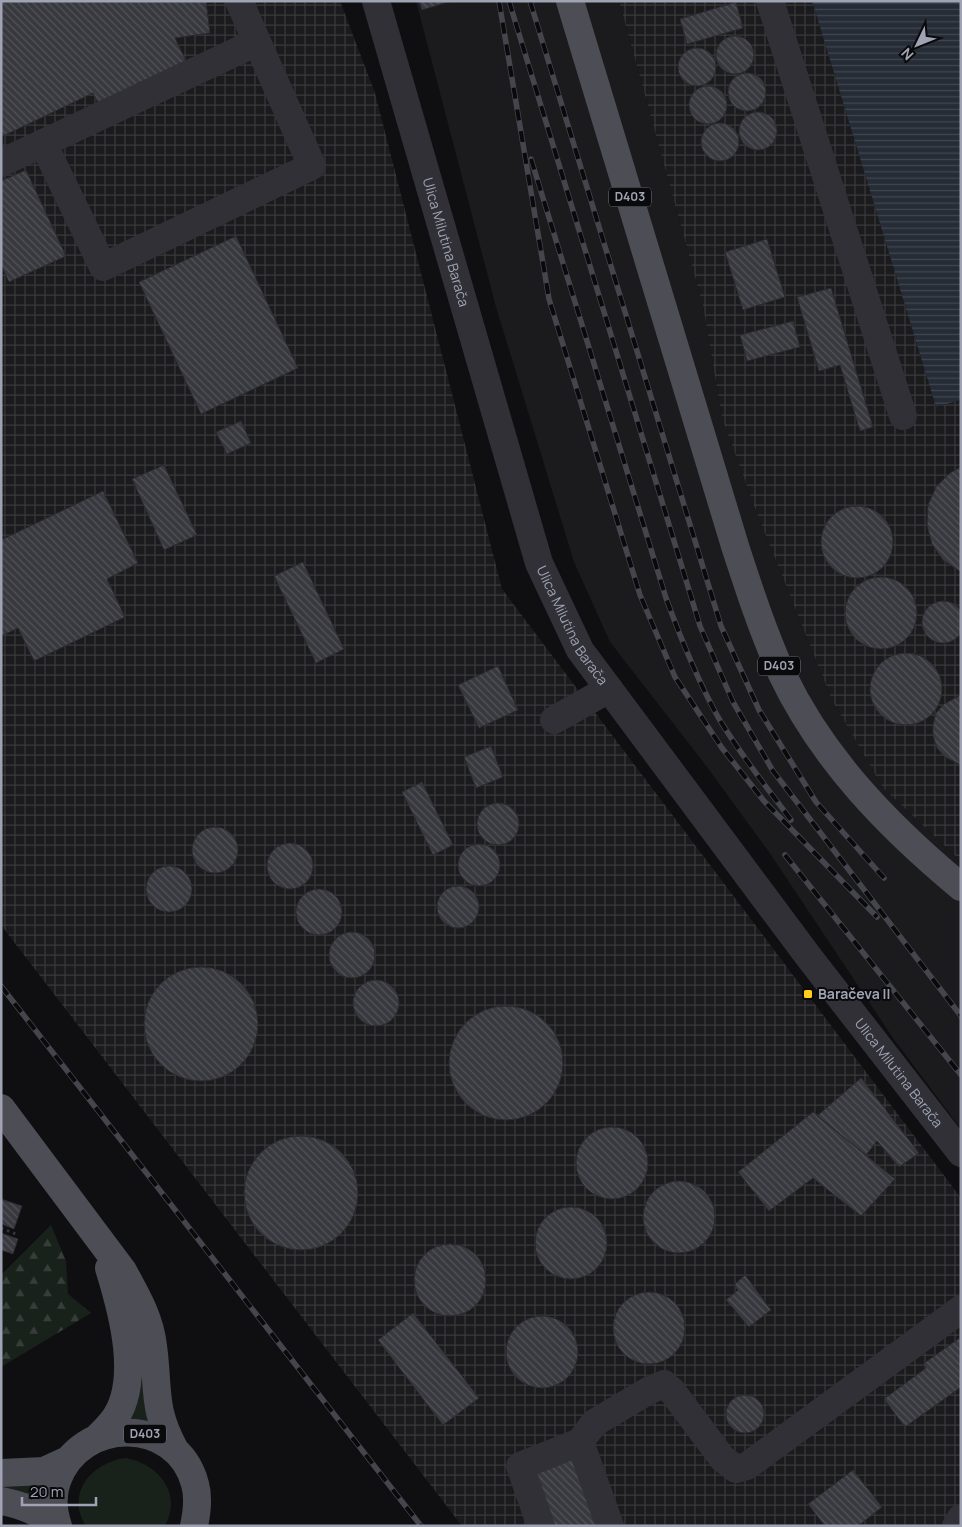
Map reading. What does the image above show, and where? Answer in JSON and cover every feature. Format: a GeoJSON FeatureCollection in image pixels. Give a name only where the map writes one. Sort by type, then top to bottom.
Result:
{"type":"FeatureCollection","features":[{"type":"Feature","properties":{"kind":"main road","name":"D403"},"geometry":{"type":"LineString","coordinates":[[570,1],[734,546],[759,620],[783,675],[809,721],[839,766],[874,808],[914,848],[961,887]]}},
{"type":"Feature","properties":{"kind":"main road","name":"D403"},"geometry":{"type":"LineString","coordinates":[[1,1108],[102,1246],[123,1271],[147,1320],[153,1346],[158,1410],[164,1429],[175,1450],[188,1466],[195,1484],[201,1518]]}},
{"type":"Feature","properties":{"kind":"main road","name":"D403"},"geometry":{"type":"LineString","coordinates":[[58,1526],[54,1502],[55,1487],[68,1460],[77,1450],[98,1436],[113,1422],[125,1393],[127,1366],[126,1334],[102,1246]]}},
{"type":"Feature","properties":{"kind":"main road","name":"D403"},"geometry":{"type":"LineString","coordinates":[[98,1436],[119,1431],[139,1432],[158,1439],[175,1450]]}},
{"type":"Feature","properties":{"kind":"main road","name":"D403"},"geometry":{"type":"LineString","coordinates":[[1,1473],[25,1474],[44,1471],[68,1460]]}},
{"type":"Feature","properties":{"kind":"main road"},"geometry":{"type":"LineString","coordinates":[[1,1501],[16,1504],[36,1512],[54,1526]]}},
{"type":"Feature","properties":{"kind":"street"},"geometry":{"type":"LineString","coordinates":[[43,143],[103,267],[312,166],[239,1]]}},
{"type":"Feature","properties":{"kind":"street","name":"Ulica Milutina Barača"},"geometry":{"type":"LineString","coordinates":[[376,1],[539,563],[580,650],[808,956],[961,1153]]}},
{"type":"Feature","properties":{"kind":"street"},"geometry":{"type":"LineString","coordinates":[[770,1],[903,416]]}},
{"type":"Feature","properties":{"kind":"street"},"geometry":{"type":"LineString","coordinates":[[1,163],[257,42]]}},
{"type":"Feature","properties":{"kind":"street"},"geometry":{"type":"LineString","coordinates":[[554,720],[609,690]]}},
{"type":"Feature","properties":{"kind":"street"},"geometry":{"type":"LineString","coordinates":[[542,1526],[520,1466],[580,1442],[594,1423],[648,1391],[664,1384],[672,1391],[722,1458],[736,1469],[747,1466],[961,1309]]}},
{"type":"Feature","properties":{"kind":"street"},"geometry":{"type":"LineString","coordinates":[[580,1442],[610,1526]]}},
{"type":"Feature","properties":{"kind":"street"},"geometry":{"type":"LineString","coordinates":[[956,1526],[961,1518]]}},
{"type":"Feature","properties":{"kind":"path"},"geometry":{"type":"LineString","coordinates":[[1,1228],[18,1235]]}},
{"type":"Feature","properties":{"kind":"shaded area"},"geometry":{"type":"Polygon","coordinates":[[[1,1],[340,1],[375,93],[502,589],[961,1198],[961,1526],[462,1526],[1,925],[1,1]]]}},
{"type":"Feature","properties":{"kind":"shaded area"},"geometry":{"type":"Polygon","coordinates":[[[416,1],[619,1],[703,306],[722,418],[756,511],[832,700],[883,788],[961,861],[961,1129],[893,1038],[769,852],[704,763],[610,642],[574,562],[496,307],[416,1]]]}},
{"type":"Feature","properties":{"kind":"shaded area"},"geometry":{"type":"Polygon","coordinates":[[[619,1],[812,1],[936,407],[961,400],[961,861],[883,788],[832,700],[756,511],[722,418],[703,306],[619,1]]]}},
{"type":"Feature","properties":{"kind":"shaded area"},"geometry":{"type":"Polygon","coordinates":[[[812,1],[961,1],[961,400],[936,407],[812,1]]]}},
{"type":"Feature","properties":{"kind":"green space"},"geometry":{"type":"Polygon","coordinates":[[[51,1225],[66,1261],[68,1294],[91,1313],[1,1367],[1,1275],[51,1225]]]}},
{"type":"Feature","properties":{"kind":"green space"},"geometry":{"type":"Polygon","coordinates":[[[141,1336],[148,1424],[128,1422],[141,1336]]]}},
{"type":"Feature","properties":{"kind":"green space"},"geometry":{"type":"Polygon","coordinates":[[[126,1458],[138,1461],[148,1467],[157,1473],[164,1482],[171,1502],[170,1514],[165,1526],[86,1526],[80,1513],[79,1502],[81,1491],[86,1481],[93,1472],[103,1466],[126,1458]]]}},
{"type":"Feature","properties":{"kind":"green space"},"geometry":{"type":"Polygon","coordinates":[[[46,1482],[42,1503],[1,1491],[1,1483],[46,1482]]]}},
{"type":"Feature","properties":{"kind":"building"},"geometry":{"type":"Polygon","coordinates":[[[1,1],[206,1],[210,33],[175,38],[186,61],[98,103],[93,93],[1,137],[1,1]]]}},
{"type":"Feature","properties":{"kind":"building"},"geometry":{"type":"Polygon","coordinates":[[[419,1],[451,1],[422,10],[419,1]]]}},
{"type":"Feature","properties":{"kind":"building"},"geometry":{"type":"Polygon","coordinates":[[[736,2],[743,28],[687,44],[680,19],[736,2]]]}},
{"type":"Feature","properties":{"kind":"building"},"geometry":{"type":"Polygon","coordinates":[[[735,36],[749,41],[754,55],[749,69],[735,74],[721,69],[716,55],[721,41],[735,36]]]}},
{"type":"Feature","properties":{"kind":"building"},"geometry":{"type":"Polygon","coordinates":[[[697,48],[711,53],[716,67],[711,81],[697,86],[683,81],[678,67],[683,53],[697,48]]]}},
{"type":"Feature","properties":{"kind":"building"},"geometry":{"type":"Polygon","coordinates":[[[747,73],[761,78],[766,92],[761,106],[747,111],[733,106],[728,92],[733,78],[747,73]]]}},
{"type":"Feature","properties":{"kind":"building"},"geometry":{"type":"Polygon","coordinates":[[[708,86],[722,91],[727,105],[722,119],[708,124],[694,119],[689,105],[694,91],[708,86]]]}},
{"type":"Feature","properties":{"kind":"building"},"geometry":{"type":"Polygon","coordinates":[[[758,112],[772,117],[777,131],[772,145],[758,150],[744,145],[739,131],[744,117],[758,112]]]}},
{"type":"Feature","properties":{"kind":"building"},"geometry":{"type":"Polygon","coordinates":[[[720,123],[734,128],[739,142],[734,156],[720,161],[706,156],[701,142],[706,128],[720,123]]]}},
{"type":"Feature","properties":{"kind":"building"},"geometry":{"type":"Polygon","coordinates":[[[26,170],[66,256],[9,282],[1,265],[1,181],[26,170]]]}},
{"type":"Feature","properties":{"kind":"building"},"geometry":{"type":"Polygon","coordinates":[[[236,236],[298,368],[201,414],[139,282],[236,236]]]}},
{"type":"Feature","properties":{"kind":"building"},"geometry":{"type":"Polygon","coordinates":[[[767,239],[785,297],[743,310],[725,252],[767,239]]]}},
{"type":"Feature","properties":{"kind":"building"},"geometry":{"type":"Polygon","coordinates":[[[831,288],[873,427],[860,431],[840,365],[819,371],[797,297],[831,288]]]}},
{"type":"Feature","properties":{"kind":"building"},"geometry":{"type":"Polygon","coordinates":[[[793,321],[800,347],[747,361],[740,335],[793,321]]]}},
{"type":"Feature","properties":{"kind":"building"},"geometry":{"type":"Polygon","coordinates":[[[241,421],[251,443],[227,454],[216,432],[241,421]]]}},
{"type":"Feature","properties":{"kind":"building"},"geometry":{"type":"Polygon","coordinates":[[[164,465],[197,535],[164,550],[132,479],[164,465]]]}},
{"type":"Feature","properties":{"kind":"building"},"geometry":{"type":"Polygon","coordinates":[[[961,467],[961,572],[943,560],[932,544],[927,525],[928,505],[936,487],[950,473],[961,467]]]}},
{"type":"Feature","properties":{"kind":"building"},"geometry":{"type":"Polygon","coordinates":[[[103,491],[138,563],[107,579],[125,617],[34,661],[18,628],[1,636],[1,540],[103,491]]]}},
{"type":"Feature","properties":{"kind":"building"},"geometry":{"type":"Polygon","coordinates":[[[857,506],[877,512],[887,522],[893,542],[887,562],[877,572],[857,578],[837,572],[827,562],[821,542],[827,522],[837,512],[857,506]]]}},
{"type":"Feature","properties":{"kind":"building"},"geometry":{"type":"Polygon","coordinates":[[[303,562],[344,649],[316,663],[274,576],[303,562]]]}},
{"type":"Feature","properties":{"kind":"building"},"geometry":{"type":"Polygon","coordinates":[[[881,577],[901,583],[911,593],[917,613],[911,633],[901,643],[881,649],[861,643],[851,633],[845,613],[851,593],[861,583],[881,577]]]}},
{"type":"Feature","properties":{"kind":"building"},"geometry":{"type":"Polygon","coordinates":[[[943,601],[958,607],[964,622],[958,637],[943,643],[928,637],[922,622],[928,607],[943,601]]]}},
{"type":"Feature","properties":{"kind":"building"},"geometry":{"type":"Polygon","coordinates":[[[906,653],[926,659],[936,669],[942,689],[936,709],[926,719],[906,725],[886,719],[876,709],[870,689],[876,669],[886,659],[906,653]]]}},
{"type":"Feature","properties":{"kind":"building"},"geometry":{"type":"Polygon","coordinates":[[[498,666],[518,710],[479,728],[458,685],[498,666]]]}},
{"type":"Feature","properties":{"kind":"building"},"geometry":{"type":"Polygon","coordinates":[[[961,695],[961,765],[945,757],[937,748],[933,736],[933,725],[936,713],[944,704],[961,695]]]}},
{"type":"Feature","properties":{"kind":"building"},"geometry":{"type":"Polygon","coordinates":[[[491,746],[503,777],[476,788],[464,757],[491,746]]]}},
{"type":"Feature","properties":{"kind":"building"},"geometry":{"type":"Polygon","coordinates":[[[422,782],[453,845],[433,855],[402,792],[422,782]]]}},
{"type":"Feature","properties":{"kind":"building"},"geometry":{"type":"Polygon","coordinates":[[[502,803],[510,806],[516,812],[519,824],[516,836],[510,842],[494,845],[486,842],[480,836],[477,820],[480,812],[486,806],[502,803]]]}},
{"type":"Feature","properties":{"kind":"building"},"geometry":{"type":"Polygon","coordinates":[[[220,827],[224,828],[234,837],[237,841],[237,859],[228,869],[220,873],[210,873],[202,869],[193,859],[192,845],[196,837],[206,828],[220,827]]]}},
{"type":"Feature","properties":{"kind":"building"},"geometry":{"type":"Polygon","coordinates":[[[285,843],[295,843],[309,853],[313,866],[309,879],[303,885],[295,889],[285,889],[271,879],[267,871],[267,861],[277,847],[285,843]]]}},
{"type":"Feature","properties":{"kind":"building"},"geometry":{"type":"Polygon","coordinates":[[[483,844],[491,847],[497,853],[500,865],[497,877],[491,883],[475,886],[467,883],[461,877],[458,861],[461,853],[467,847],[483,844]]]}},
{"type":"Feature","properties":{"kind":"building"},"geometry":{"type":"Polygon","coordinates":[[[174,866],[178,867],[188,876],[191,880],[191,898],[182,908],[174,912],[164,912],[156,908],[147,898],[146,884],[150,876],[160,867],[174,866]]]}},
{"type":"Feature","properties":{"kind":"building"},"geometry":{"type":"Polygon","coordinates":[[[462,886],[470,889],[476,895],[479,907],[476,919],[470,925],[454,928],[446,925],[440,919],[437,903],[440,895],[446,889],[462,886]]]}},
{"type":"Feature","properties":{"kind":"building"},"geometry":{"type":"Polygon","coordinates":[[[324,889],[328,890],[338,899],[341,903],[341,921],[332,931],[324,935],[314,935],[306,931],[297,921],[296,907],[300,899],[310,890],[324,889]]]}},
{"type":"Feature","properties":{"kind":"building"},"geometry":{"type":"Polygon","coordinates":[[[357,932],[361,933],[371,942],[374,946],[374,964],[365,974],[357,978],[347,978],[339,974],[330,964],[329,950],[333,942],[343,933],[357,932]]]}},
{"type":"Feature","properties":{"kind":"building"},"geometry":{"type":"Polygon","coordinates":[[[201,967],[223,971],[242,983],[254,1002],[258,1024],[254,1046],[242,1065],[223,1077],[201,1081],[179,1077],[160,1065],[148,1046],[144,1024],[148,1002],[160,983],[179,971],[201,967]]]}},
{"type":"Feature","properties":{"kind":"building"},"geometry":{"type":"Polygon","coordinates":[[[381,980],[393,986],[398,994],[398,1012],[393,1020],[385,1025],[371,1026],[359,1020],[354,1012],[353,998],[359,986],[367,981],[381,980]]]}},
{"type":"Feature","properties":{"kind":"building"},"geometry":{"type":"Polygon","coordinates":[[[506,1006],[528,1010],[547,1022],[559,1041],[563,1063],[559,1085],[547,1104],[528,1116],[506,1120],[484,1116],[465,1104],[453,1085],[449,1063],[453,1041],[465,1022],[484,1010],[506,1006]]]}},
{"type":"Feature","properties":{"kind":"building"},"geometry":{"type":"Polygon","coordinates":[[[861,1078],[919,1153],[899,1167],[877,1141],[866,1155],[817,1116],[861,1078]]]}},
{"type":"Feature","properties":{"kind":"building"},"geometry":{"type":"Polygon","coordinates":[[[813,1112],[895,1179],[861,1216],[813,1178],[769,1211],[738,1172],[813,1112]]]}},
{"type":"Feature","properties":{"kind":"building"},"geometry":{"type":"Polygon","coordinates":[[[612,1127],[632,1133],[642,1143],[648,1163],[642,1183],[632,1193],[612,1199],[592,1193],[582,1183],[576,1163],[582,1143],[592,1133],[612,1127]]]}},
{"type":"Feature","properties":{"kind":"building"},"geometry":{"type":"Polygon","coordinates":[[[301,1136],[323,1140],[342,1152],[354,1171],[358,1193],[354,1215],[342,1234],[323,1246],[301,1250],[279,1246],[260,1234],[248,1215],[244,1193],[248,1171],[260,1152],[279,1140],[301,1136]]]}},
{"type":"Feature","properties":{"kind":"building"},"geometry":{"type":"Polygon","coordinates":[[[679,1181],[699,1187],[709,1197],[715,1217],[709,1237],[699,1247],[679,1253],[659,1247],[649,1237],[643,1217],[649,1197],[659,1187],[679,1181]]]}},
{"type":"Feature","properties":{"kind":"building"},"geometry":{"type":"Polygon","coordinates":[[[1,1199],[22,1206],[14,1229],[1,1224],[1,1199]]]}},
{"type":"Feature","properties":{"kind":"building"},"geometry":{"type":"Polygon","coordinates":[[[571,1207],[591,1213],[601,1223],[607,1243],[601,1263],[591,1273],[571,1279],[551,1273],[541,1263],[535,1243],[541,1223],[551,1213],[571,1207]]]}},
{"type":"Feature","properties":{"kind":"building"},"geometry":{"type":"Polygon","coordinates":[[[1,1233],[18,1239],[13,1254],[1,1250],[1,1233]]]}},
{"type":"Feature","properties":{"kind":"building"},"geometry":{"type":"Polygon","coordinates":[[[450,1244],[470,1250],[480,1260],[486,1280],[480,1300],[470,1310],[450,1316],[430,1310],[420,1300],[414,1280],[420,1260],[430,1250],[450,1244]]]}},
{"type":"Feature","properties":{"kind":"building"},"geometry":{"type":"Polygon","coordinates":[[[745,1275],[771,1310],[749,1327],[726,1300],[738,1290],[734,1285],[745,1275]]]}},
{"type":"Feature","properties":{"kind":"building"},"geometry":{"type":"Polygon","coordinates":[[[649,1292],[669,1298],[679,1308],[685,1328],[679,1348],[669,1358],[649,1364],[629,1358],[619,1348],[613,1328],[619,1308],[629,1298],[649,1292]]]}},
{"type":"Feature","properties":{"kind":"building"},"geometry":{"type":"Polygon","coordinates":[[[413,1313],[479,1398],[443,1425],[378,1340],[413,1313]]]}},
{"type":"Feature","properties":{"kind":"building"},"geometry":{"type":"Polygon","coordinates":[[[542,1316],[562,1322],[572,1332],[578,1352],[572,1372],[562,1382],[542,1388],[522,1382],[512,1372],[506,1352],[512,1332],[522,1322],[542,1316]]]}},
{"type":"Feature","properties":{"kind":"building"},"geometry":{"type":"Polygon","coordinates":[[[961,1337],[961,1387],[905,1427],[884,1399],[926,1368],[923,1364],[961,1337]]]}},
{"type":"Feature","properties":{"kind":"building"},"geometry":{"type":"Polygon","coordinates":[[[745,1395],[759,1400],[764,1414],[759,1428],[745,1433],[731,1428],[726,1414],[731,1400],[745,1395]]]}},
{"type":"Feature","properties":{"kind":"building"},"geometry":{"type":"Polygon","coordinates":[[[576,1450],[604,1526],[553,1526],[532,1466],[576,1450]]]}},
{"type":"Feature","properties":{"kind":"building"},"geometry":{"type":"Polygon","coordinates":[[[853,1470],[882,1507],[858,1526],[825,1526],[808,1504],[853,1470]]]}},
{"type":"Feature","properties":{"kind":"railway"},"geometry":{"type":"LineString","coordinates":[[499,1],[549,299],[640,595],[675,677],[722,748],[764,801],[877,917]]}},
{"type":"Feature","properties":{"kind":"railway"},"geometry":{"type":"LineString","coordinates":[[509,1],[700,626],[733,702],[773,771],[961,1016]]}},
{"type":"Feature","properties":{"kind":"railway"},"geometry":{"type":"LineString","coordinates":[[530,1],[721,626],[759,710],[816,802],[884,878]]}},
{"type":"Feature","properties":{"kind":"railway"},"geometry":{"type":"LineString","coordinates":[[531,159],[666,598],[678,629],[696,673],[718,717],[791,820]]}},
{"type":"Feature","properties":{"kind":"railway"},"geometry":{"type":"LineString","coordinates":[[785,855],[961,1075]]}},
{"type":"Feature","properties":{"kind":"railway"},"geometry":{"type":"LineString","coordinates":[[1,986],[421,1526]]}},
{"type":"Feature","properties":{"kind":"place","name":"Baračeva II"},"geometry":{"type":"Point","coordinates":[808,994]}}]}
